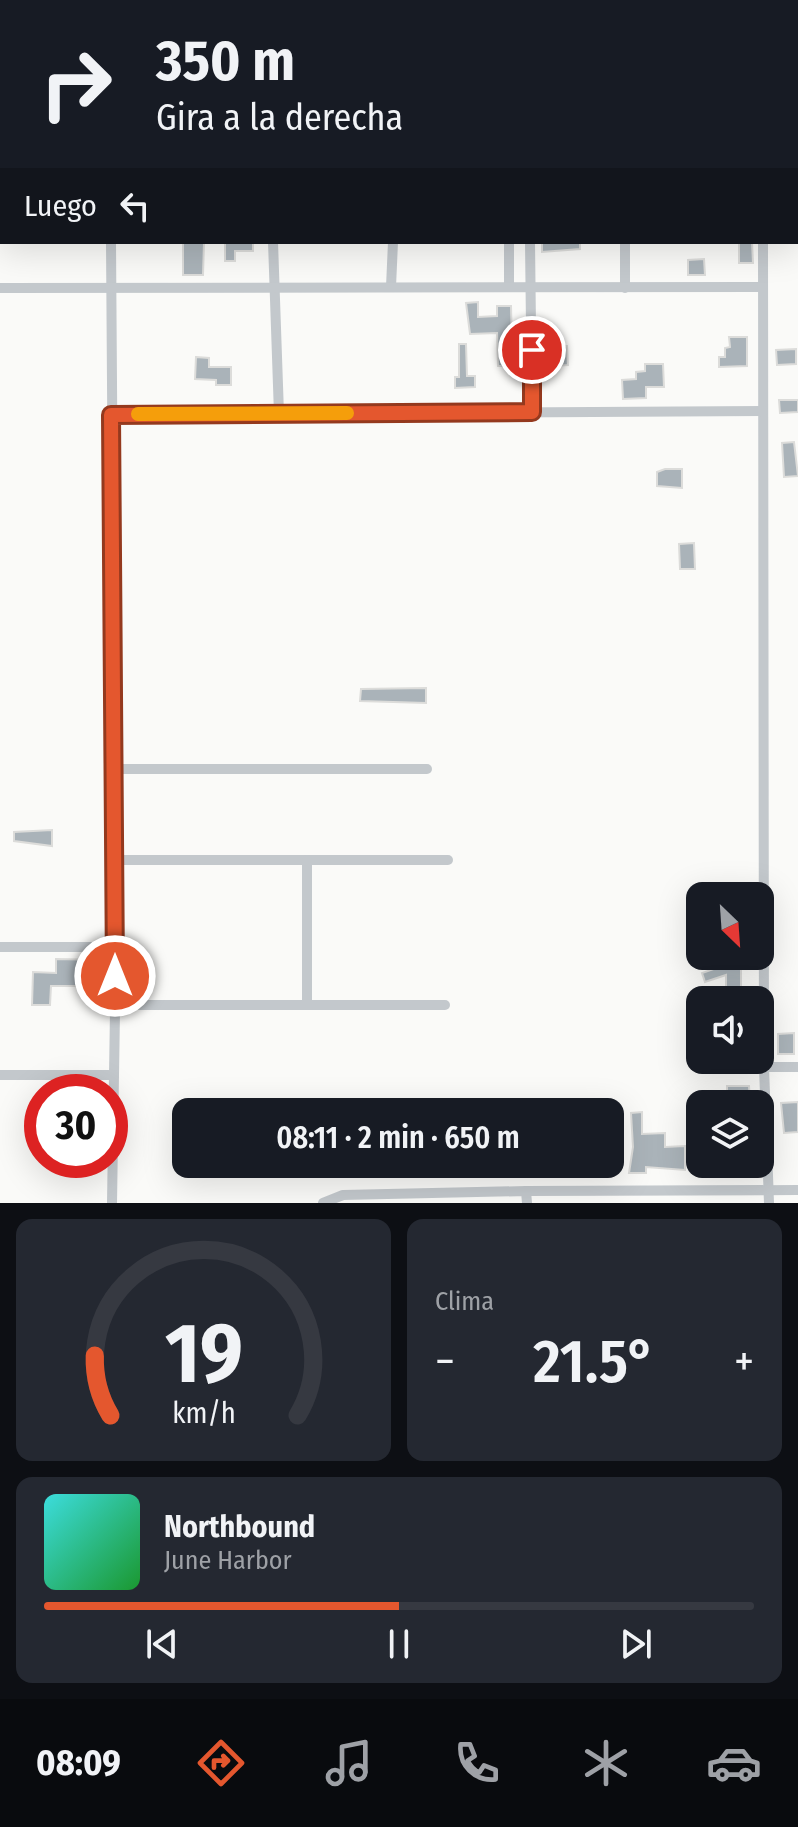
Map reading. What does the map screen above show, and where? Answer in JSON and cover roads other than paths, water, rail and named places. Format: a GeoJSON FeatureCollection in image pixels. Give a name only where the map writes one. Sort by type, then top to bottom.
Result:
{"type":"FeatureCollection","features":[{"type":"Feature","properties":{"kind":"street"},"geometry":{"type":"LineString","coordinates":[[111,244],[116,947],[114,1074]]}},
{"type":"Feature","properties":{"kind":"street"},"geometry":{"type":"LineString","coordinates":[[273,244],[279,414]]}},
{"type":"Feature","properties":{"kind":"street"},"geometry":{"type":"LineString","coordinates":[[391,287],[393,244]]}},
{"type":"Feature","properties":{"kind":"street"},"geometry":{"type":"LineString","coordinates":[[509,244],[509,286]]}},
{"type":"Feature","properties":{"kind":"street"},"geometry":{"type":"LineString","coordinates":[[530,244],[532,412]]}},
{"type":"Feature","properties":{"kind":"street"},"geometry":{"type":"LineString","coordinates":[[625,244],[625,288]]}},
{"type":"Feature","properties":{"kind":"street"},"geometry":{"type":"LineString","coordinates":[[763,244],[764,986]]}},
{"type":"Feature","properties":{"kind":"street"},"geometry":{"type":"LineString","coordinates":[[0,288],[763,287]]}},
{"type":"Feature","properties":{"kind":"street"},"geometry":{"type":"LineString","coordinates":[[111,415],[763,411]]}},
{"type":"Feature","properties":{"kind":"street"},"geometry":{"type":"LineString","coordinates":[[114,769],[427,769]]}},
{"type":"Feature","properties":{"kind":"street"},"geometry":{"type":"LineString","coordinates":[[115,860],[448,860]]}},
{"type":"Feature","properties":{"kind":"street"},"geometry":{"type":"LineString","coordinates":[[307,860],[307,1005]]}},
{"type":"Feature","properties":{"kind":"street"},"geometry":{"type":"LineString","coordinates":[[0,947],[116,947]]}},
{"type":"Feature","properties":{"kind":"street"},"geometry":{"type":"LineString","coordinates":[[115,1005],[445,1005]]}},
{"type":"Feature","properties":{"kind":"street"},"geometry":{"type":"LineString","coordinates":[[774,1067],[798,1067]]}},
{"type":"Feature","properties":{"kind":"street"},"geometry":{"type":"LineString","coordinates":[[764,1074],[769,1203]]}},
{"type":"Feature","properties":{"kind":"street"},"geometry":{"type":"LineString","coordinates":[[0,1075],[24,1075]]}},
{"type":"Feature","properties":{"kind":"street"},"geometry":{"type":"LineString","coordinates":[[112,1178],[112,1203]]}},
{"type":"Feature","properties":{"kind":"street"},"geometry":{"type":"LineString","coordinates":[[323,1203],[343,1195],[798,1190]]}},
{"type":"Feature","properties":{"kind":"street"},"geometry":{"type":"LineString","coordinates":[[526,1191],[527,1203]]}}]}
